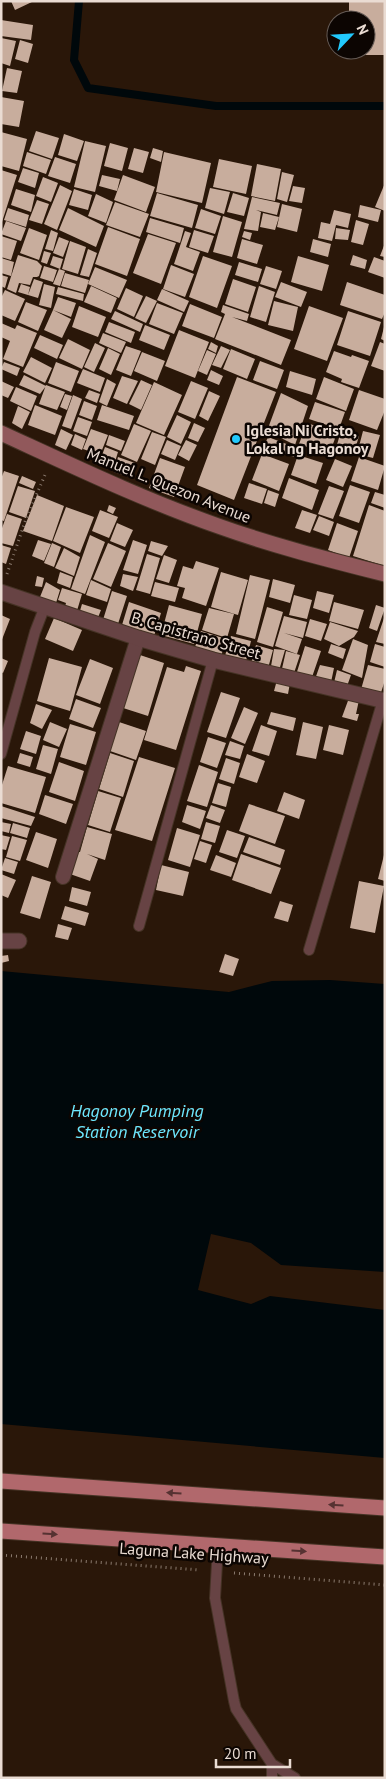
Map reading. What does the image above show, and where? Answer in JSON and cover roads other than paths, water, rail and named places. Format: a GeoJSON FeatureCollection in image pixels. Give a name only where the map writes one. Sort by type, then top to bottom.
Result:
{"type":"FeatureCollection","features":[{"type":"Feature","properties":{"kind":"main road","name":"Manuel L. Quezon Avenue"},"geometry":{"type":"LineString","coordinates":[[1,433],[186,515],[291,549],[385,574]]}},
{"type":"Feature","properties":{"kind":"main road"},"geometry":{"type":"LineString","coordinates":[[1,1481],[385,1508]]}},
{"type":"Feature","properties":{"kind":"main road","name":"Laguna Lake Highway"},"geometry":{"type":"LineString","coordinates":[[1,1531],[385,1556]]}},
{"type":"Feature","properties":{"kind":"street","name":"B. Capistrano Street"},"geometry":{"type":"LineString","coordinates":[[1,592],[138,638],[213,660],[384,701]]}},
{"type":"Feature","properties":{"kind":"street"},"geometry":{"type":"LineString","coordinates":[[63,877],[138,638]]}},
{"type":"Feature","properties":{"kind":"street"},"geometry":{"type":"LineString","coordinates":[[1,941],[19,942]]}},
{"type":"Feature","properties":{"kind":"lane"},"geometry":{"type":"LineString","coordinates":[[1,754],[35,632],[45,606]]}},
{"type":"Feature","properties":{"kind":"lane"},"geometry":{"type":"LineString","coordinates":[[139,926],[213,660]]}},
{"type":"Feature","properties":{"kind":"lane"},"geometry":{"type":"LineString","coordinates":[[309,950],[384,701]]}},
{"type":"Feature","properties":{"kind":"lane"},"geometry":{"type":"LineString","coordinates":[[218,1546],[215,1598],[236,1709],[272,1764],[295,1778]]}},
{"type":"Feature","properties":{"kind":"lane"},"geometry":{"type":"LineString","coordinates":[[272,1764],[272,1778]]}},
{"type":"Feature","properties":{"kind":"water","name":"Hagonoy Pumping Station Reservoir"},"geometry":{"type":"Polygon","coordinates":[[[1,971],[229,992],[272,981],[330,980],[385,984],[385,1272],[281,1265],[251,1243],[211,1234],[198,1290],[251,1304],[270,1296],[385,1310],[385,1458],[1,1424],[1,971]]]}},
{"type":"Feature","properties":{"kind":"waterway"},"geometry":{"type":"LineString","coordinates":[[79,1],[74,60],[88,88],[216,106],[385,106]]}},
{"type":"Feature","properties":{"kind":"place","name":"Iglesia Ni Cristo, Lokal ng Hagonoy"},"geometry":{"type":"Point","coordinates":[236,439]}}]}
